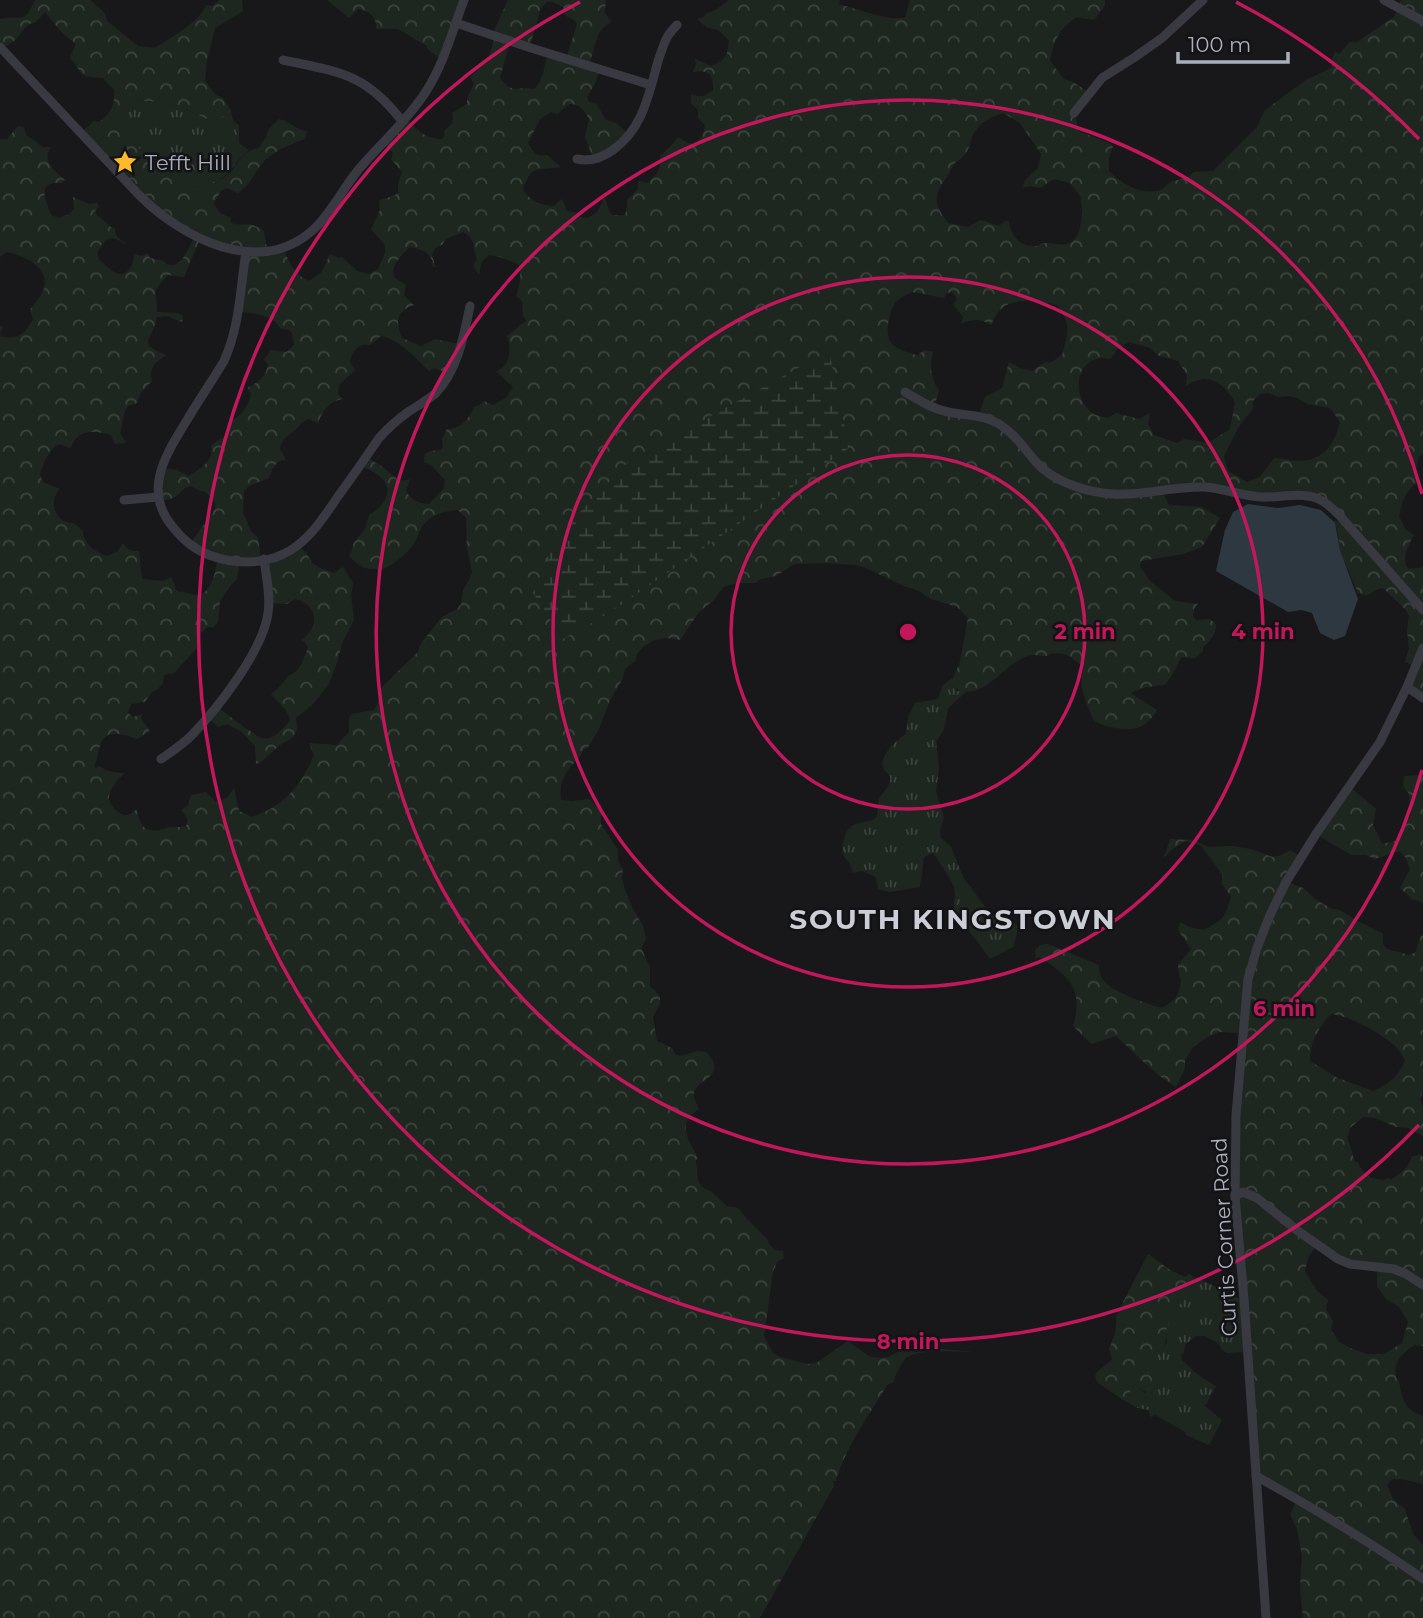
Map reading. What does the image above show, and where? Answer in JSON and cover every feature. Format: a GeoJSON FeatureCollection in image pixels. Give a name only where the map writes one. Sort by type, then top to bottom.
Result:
{"type":"FeatureCollection","features":[{"type":"Feature","properties":{"kind":"street"},"geometry":{"type":"LineString","coordinates":[[0,47],[159,214],[210,243],[238,251],[267,251],[293,243],[312,230],[356,173],[428,89],[447,51],[464,0]]}},
{"type":"Feature","properties":{"kind":"street"},"geometry":{"type":"LineString","coordinates":[[1073,113],[1102,78],[1162,38],[1203,0]]}},
{"type":"Feature","properties":{"kind":"street"},"geometry":{"type":"LineString","coordinates":[[1384,0],[1423,21]]}},
{"type":"Feature","properties":{"kind":"street"},"geometry":{"type":"LineString","coordinates":[[456,23],[651,85]]}},
{"type":"Feature","properties":{"kind":"street"},"geometry":{"type":"LineString","coordinates":[[577,159],[586,161],[605,156],[623,142],[643,115],[666,36],[677,25]]}},
{"type":"Feature","properties":{"kind":"street"},"geometry":{"type":"LineString","coordinates":[[283,60],[337,71],[356,79],[377,93],[402,121]]}},
{"type":"Feature","properties":{"kind":"street"},"geometry":{"type":"LineString","coordinates":[[246,252],[230,348],[166,455],[160,473],[158,497],[161,510],[181,537],[196,549],[227,561],[244,563],[286,553],[306,539],[379,438],[443,384],[463,340],[470,306]]}},
{"type":"Feature","properties":{"kind":"street"},"geometry":{"type":"LineString","coordinates":[[905,392],[938,409],[990,419],[1022,442],[1049,474],[1099,492],[1135,494],[1204,487],[1261,497],[1303,496],[1319,499],[1340,516],[1423,610]]}},
{"type":"Feature","properties":{"kind":"street"},"geometry":{"type":"LineString","coordinates":[[124,500],[158,497]]}},
{"type":"Feature","properties":{"kind":"street"},"geometry":{"type":"LineString","coordinates":[[161,760],[189,738],[205,720],[258,645],[269,611],[264,559]]}},
{"type":"Feature","properties":{"kind":"street","name":"Curtis Corner Road"},"geometry":{"type":"LineString","coordinates":[[1266,1618],[1235,1196],[1238,1085],[1248,979],[1256,948],[1286,882],[1380,742],[1423,648]]}},
{"type":"Feature","properties":{"kind":"street"},"geometry":{"type":"LineString","coordinates":[[1407,687],[1423,698]]}},
{"type":"Feature","properties":{"kind":"street"},"geometry":{"type":"LineString","coordinates":[[1235,1196],[1243,1192],[1256,1198],[1338,1259],[1350,1264],[1401,1271],[1423,1285]]}},
{"type":"Feature","properties":{"kind":"street"},"geometry":{"type":"LineString","coordinates":[[1256,1476],[1373,1545],[1423,1579]]}},
{"type":"Feature","properties":{"kind":"green space"},"geometry":{"type":"Polygon","coordinates":[[[35,0],[90,0],[105,13],[107,21],[138,46],[155,48],[191,23],[206,5],[212,6],[220,0],[242,0],[243,11],[215,28],[205,81],[216,95],[223,98],[232,117],[230,114],[209,120],[179,106],[131,100],[124,117],[124,134],[143,152],[197,187],[215,183],[225,177],[244,155],[259,148],[269,129],[279,119],[307,131],[305,139],[280,150],[264,161],[242,190],[238,193],[227,188],[221,191],[214,203],[220,212],[230,217],[231,223],[254,225],[264,231],[267,249],[282,247],[295,271],[309,281],[322,272],[330,254],[342,257],[357,271],[369,274],[378,269],[385,253],[385,245],[371,229],[380,210],[379,201],[398,193],[402,172],[391,159],[393,153],[383,142],[405,117],[426,135],[442,139],[444,131],[452,121],[452,113],[467,104],[474,84],[470,77],[487,62],[495,37],[493,33],[508,0],[606,0],[605,13],[611,22],[598,35],[589,65],[599,71],[587,97],[589,102],[596,103],[606,120],[617,123],[628,134],[593,158],[585,137],[589,119],[583,110],[579,106],[569,104],[557,114],[551,112],[540,119],[528,143],[535,153],[547,155],[561,167],[532,172],[523,190],[533,200],[545,205],[554,206],[562,199],[567,211],[578,213],[579,217],[584,218],[596,213],[603,196],[612,215],[625,215],[627,200],[638,189],[638,181],[647,183],[654,177],[659,168],[660,156],[678,137],[694,144],[700,138],[705,125],[698,118],[698,110],[691,103],[691,94],[705,95],[713,90],[713,85],[707,73],[693,72],[695,59],[711,66],[720,61],[727,54],[729,40],[718,30],[706,27],[697,19],[729,0],[840,0],[839,4],[875,15],[905,18],[910,0],[1105,0],[1105,6],[1094,20],[1077,17],[1062,30],[1050,61],[1064,79],[1088,92],[1075,111],[1078,131],[1113,146],[1109,171],[1132,187],[1153,191],[1194,172],[1213,171],[1257,127],[1265,110],[1306,80],[1331,68],[1335,52],[1339,54],[1350,42],[1357,42],[1394,17],[1401,0],[1423,0],[1423,453],[1419,457],[1415,473],[1420,481],[1405,496],[1399,516],[1405,529],[1414,535],[1408,546],[1406,566],[1409,569],[1423,567],[1423,694],[1411,686],[1417,669],[1405,662],[1409,648],[1409,616],[1406,610],[1383,588],[1366,595],[1358,593],[1340,551],[1337,528],[1331,520],[1343,523],[1319,499],[1259,496],[1226,489],[1161,490],[1169,505],[1201,507],[1220,518],[1202,547],[1183,554],[1141,561],[1140,566],[1150,581],[1175,601],[1198,604],[1193,616],[1196,620],[1210,619],[1216,624],[1214,634],[1203,647],[1203,651],[1195,658],[1181,657],[1165,685],[1132,692],[1157,710],[1142,726],[1131,729],[1117,728],[1103,725],[1093,719],[1082,688],[1084,668],[1061,654],[1028,656],[980,689],[961,691],[950,685],[960,662],[968,618],[957,607],[931,599],[919,591],[856,565],[794,564],[776,576],[755,583],[737,583],[723,587],[713,601],[699,612],[680,640],[654,640],[643,647],[635,661],[625,669],[599,729],[563,780],[561,800],[590,799],[601,813],[601,824],[618,850],[625,890],[643,926],[646,939],[641,948],[650,967],[650,986],[660,996],[660,1004],[653,1017],[657,1041],[672,1048],[676,1055],[706,1052],[712,1060],[713,1072],[694,1093],[699,1109],[689,1117],[686,1127],[688,1138],[698,1158],[698,1181],[727,1206],[738,1208],[775,1250],[783,1251],[784,1258],[777,1262],[773,1272],[764,1336],[773,1353],[808,1364],[818,1362],[848,1341],[870,1357],[880,1358],[910,1346],[973,1352],[929,1352],[906,1358],[893,1383],[888,1384],[852,1443],[836,1481],[833,1481],[834,1486],[760,1618],[0,1618],[0,333],[1,336],[16,337],[27,328],[33,319],[30,310],[42,294],[45,283],[36,264],[7,252],[0,257],[0,139],[7,139],[18,126],[24,127],[26,135],[43,147],[51,147],[48,161],[65,180],[48,185],[44,192],[51,215],[59,218],[69,214],[74,209],[73,197],[89,204],[97,203],[97,216],[115,229],[118,237],[125,243],[110,238],[99,250],[100,260],[115,273],[123,274],[129,270],[134,254],[142,256],[148,253],[150,258],[175,265],[185,255],[195,236],[166,220],[82,132],[109,112],[114,100],[114,90],[103,78],[85,76],[80,72],[70,58],[76,44],[62,33],[45,12],[15,40],[2,48],[0,19],[25,16],[35,0]],[[547,2],[541,8],[530,46],[510,42],[500,78],[512,88],[534,89],[542,77],[548,54],[567,56],[577,24],[566,16],[563,7],[553,2],[547,2]],[[1003,113],[994,116],[976,130],[967,152],[953,165],[940,188],[937,204],[943,216],[948,223],[968,227],[981,220],[999,226],[1007,220],[1016,239],[1028,246],[1071,242],[1080,227],[1081,197],[1070,183],[1054,179],[1040,188],[1023,188],[1025,180],[1038,168],[1041,154],[1020,123],[1003,113]],[[463,232],[446,239],[442,245],[435,248],[432,255],[436,268],[432,266],[431,258],[426,252],[410,247],[397,261],[393,274],[406,285],[404,295],[414,305],[400,314],[398,327],[402,338],[421,346],[435,339],[458,344],[448,373],[434,368],[429,371],[401,345],[381,336],[370,345],[357,348],[350,362],[355,370],[339,385],[338,394],[342,399],[327,408],[318,423],[308,419],[285,438],[280,449],[286,460],[277,463],[269,478],[249,486],[244,491],[243,513],[251,531],[258,538],[261,559],[240,562],[237,579],[220,601],[218,622],[199,635],[198,647],[174,673],[164,675],[163,682],[145,702],[131,704],[128,713],[133,717],[142,714],[141,719],[150,731],[137,739],[112,734],[101,743],[95,768],[99,766],[112,772],[125,773],[111,790],[109,796],[112,806],[124,815],[137,809],[144,828],[152,831],[186,826],[187,817],[181,810],[188,805],[191,795],[206,792],[216,802],[227,798],[234,788],[239,811],[252,817],[282,801],[297,785],[309,766],[314,755],[309,743],[337,745],[349,732],[349,719],[352,714],[374,710],[383,686],[418,652],[420,645],[442,617],[461,604],[463,590],[472,572],[467,548],[466,518],[458,510],[432,517],[420,530],[406,553],[378,572],[377,569],[362,566],[349,556],[353,544],[366,527],[369,515],[380,507],[387,495],[383,480],[360,464],[365,456],[399,480],[410,479],[406,491],[408,494],[416,501],[429,504],[444,488],[445,480],[432,466],[424,462],[425,454],[440,450],[447,429],[456,428],[464,422],[474,407],[484,401],[493,405],[507,397],[513,387],[496,371],[504,366],[509,357],[507,336],[526,321],[523,302],[516,296],[520,280],[518,264],[489,255],[482,261],[479,274],[473,266],[477,259],[472,240],[467,234],[463,232]],[[200,239],[184,277],[168,275],[156,289],[157,312],[183,315],[182,322],[166,316],[157,317],[149,343],[156,351],[166,355],[154,365],[151,372],[152,381],[140,394],[136,404],[128,406],[126,410],[120,433],[126,443],[115,444],[111,435],[107,434],[84,433],[76,438],[70,448],[59,444],[55,446],[46,458],[40,475],[43,482],[60,489],[54,499],[58,516],[74,523],[83,531],[87,544],[94,550],[107,556],[117,552],[123,543],[129,550],[139,551],[142,579],[163,581],[171,577],[175,589],[179,592],[196,595],[202,594],[210,586],[218,558],[190,544],[215,509],[215,503],[206,492],[191,486],[174,498],[161,501],[161,468],[177,470],[189,476],[202,467],[211,456],[211,446],[226,436],[228,423],[246,407],[251,394],[247,388],[265,373],[268,365],[264,359],[270,350],[286,352],[294,345],[292,333],[281,329],[268,317],[238,312],[244,252],[200,239]],[[912,292],[892,308],[887,332],[896,347],[909,353],[917,355],[925,350],[933,352],[931,373],[939,391],[934,407],[979,415],[985,397],[1002,388],[1009,362],[1032,371],[1062,355],[1067,324],[1057,305],[1035,301],[1012,303],[1000,310],[991,325],[976,320],[961,324],[963,317],[953,304],[957,300],[953,292],[947,293],[944,298],[912,292]],[[1129,342],[1117,349],[1111,359],[1091,361],[1081,374],[1081,399],[1092,413],[1108,418],[1116,413],[1139,419],[1150,413],[1148,424],[1154,435],[1177,443],[1184,439],[1208,443],[1230,429],[1235,402],[1220,384],[1201,379],[1186,386],[1187,375],[1178,361],[1159,356],[1150,348],[1129,342]],[[1269,393],[1260,394],[1253,401],[1253,408],[1238,428],[1224,456],[1228,471],[1247,482],[1260,477],[1274,458],[1294,461],[1314,459],[1331,445],[1335,438],[1340,422],[1330,408],[1269,393]]]}},
{"type":"Feature","properties":{"kind":"green space"},"geometry":{"type":"Polygon","coordinates":[[[327,0],[463,0],[441,59],[427,49],[427,46],[398,29],[376,29],[374,18],[366,11],[358,9],[349,18],[327,0]]]}},
{"type":"Feature","properties":{"kind":"green space"},"geometry":{"type":"Polygon","coordinates":[[[131,100],[179,106],[209,120],[231,114],[234,122],[239,125],[239,143],[249,149],[218,181],[206,186],[192,186],[154,157],[143,152],[124,134],[124,117],[131,100]]]}},
{"type":"Feature","properties":{"kind":"green space"},"geometry":{"type":"Polygon","coordinates":[[[829,351],[849,448],[609,613],[563,639],[533,593],[558,535],[629,461],[829,351]]]}},
{"type":"Feature","properties":{"kind":"green space"},"geometry":{"type":"Polygon","coordinates":[[[297,544],[312,563],[322,569],[334,573],[343,567],[353,583],[351,596],[354,620],[342,643],[329,684],[313,704],[296,718],[297,730],[293,737],[256,764],[255,746],[242,732],[227,724],[218,727],[206,716],[215,705],[245,728],[264,738],[276,734],[290,721],[286,710],[271,695],[301,665],[308,648],[301,640],[311,629],[314,617],[309,606],[295,599],[287,604],[269,603],[263,560],[297,544]]]}},
{"type":"Feature","properties":{"kind":"green space"},"geometry":{"type":"Polygon","coordinates":[[[954,677],[950,685],[957,691],[967,691],[948,708],[944,729],[936,742],[939,768],[936,792],[944,817],[940,831],[941,838],[951,847],[963,877],[986,908],[996,916],[1012,920],[1017,926],[1013,947],[990,959],[963,925],[960,927],[954,910],[954,887],[933,853],[924,857],[920,887],[889,892],[878,889],[876,877],[862,871],[853,873],[842,849],[846,834],[852,826],[877,816],[879,800],[890,779],[882,763],[886,753],[906,734],[908,717],[915,703],[938,699],[943,685],[954,677]]]}},
{"type":"Feature","properties":{"kind":"green space"},"geometry":{"type":"Polygon","coordinates":[[[1423,775],[1423,903],[1412,899],[1400,888],[1410,869],[1406,858],[1399,851],[1375,859],[1366,855],[1351,855],[1319,836],[1351,788],[1376,809],[1373,825],[1382,844],[1399,840],[1404,824],[1411,815],[1409,794],[1403,786],[1404,776],[1423,775]]]}},
{"type":"Feature","properties":{"kind":"green space"},"geometry":{"type":"Polygon","coordinates":[[[1170,839],[1194,840],[1208,847],[1232,846],[1251,849],[1273,857],[1290,850],[1303,858],[1290,883],[1303,888],[1332,909],[1340,910],[1383,934],[1383,944],[1387,949],[1409,955],[1416,952],[1423,935],[1423,1091],[1420,1099],[1423,1108],[1423,1136],[1408,1128],[1363,1117],[1350,1128],[1347,1137],[1355,1162],[1371,1178],[1392,1179],[1407,1167],[1412,1156],[1420,1154],[1423,1157],[1423,1346],[1415,1345],[1403,1354],[1397,1362],[1395,1372],[1407,1406],[1423,1416],[1423,1484],[1392,1479],[1387,1485],[1393,1499],[1405,1509],[1413,1534],[1423,1545],[1423,1618],[1303,1618],[1300,1586],[1302,1556],[1297,1529],[1290,1514],[1297,1500],[1256,1477],[1234,1198],[1241,1033],[1219,1032],[1193,1047],[1185,1060],[1185,1068],[1176,1087],[1151,1069],[1116,1036],[1091,1044],[1073,1026],[1077,1002],[1071,984],[1059,970],[1039,957],[1036,958],[1035,950],[1040,945],[1047,944],[1099,965],[1104,981],[1122,994],[1162,1008],[1171,1002],[1178,994],[1181,981],[1178,965],[1191,949],[1178,930],[1180,922],[1204,930],[1222,918],[1231,897],[1222,884],[1222,874],[1200,845],[1185,841],[1164,857],[1170,839]],[[1331,1014],[1316,1036],[1310,1061],[1338,1078],[1373,1091],[1393,1079],[1405,1060],[1395,1046],[1365,1026],[1331,1014]],[[1317,1245],[1308,1258],[1305,1271],[1317,1291],[1328,1300],[1326,1309],[1333,1321],[1331,1329],[1338,1341],[1367,1354],[1384,1354],[1402,1343],[1408,1322],[1399,1307],[1386,1299],[1377,1286],[1377,1267],[1350,1263],[1317,1245]]]}},
{"type":"Feature","properties":{"kind":"green space"},"geometry":{"type":"Polygon","coordinates":[[[1148,1254],[1170,1270],[1195,1278],[1169,1322],[1163,1349],[1155,1352],[1150,1361],[1148,1373],[1158,1385],[1153,1394],[1133,1386],[1125,1401],[1098,1383],[1095,1376],[1112,1359],[1109,1349],[1115,1334],[1117,1314],[1148,1254]]]}},
{"type":"Feature","properties":{"kind":"green space"},"geometry":{"type":"Polygon","coordinates":[[[1196,1277],[1242,1300],[1246,1352],[1227,1353],[1219,1344],[1205,1336],[1196,1336],[1185,1345],[1181,1355],[1182,1360],[1198,1375],[1216,1386],[1205,1406],[1222,1420],[1209,1445],[1186,1435],[1155,1415],[1151,1417],[1148,1410],[1125,1401],[1133,1386],[1145,1393],[1158,1385],[1148,1373],[1149,1361],[1167,1342],[1168,1323],[1196,1277]]]}},
{"type":"Feature","properties":{"kind":"shaded area"},"geometry":{"type":"Polygon","coordinates":[[[1248,504],[1278,508],[1300,505],[1321,510],[1335,523],[1340,550],[1358,599],[1345,636],[1334,640],[1320,633],[1312,613],[1301,610],[1288,612],[1216,571],[1225,530],[1233,512],[1248,504]]]}},
{"type":"Feature","properties":{"kind":"place","name":"Tefft Hill"},"geometry":{"type":"Point","coordinates":[125,162]}},
{"type":"Feature","properties":{"kind":"district","name":"SOUTH KINGSTOWN"},"geometry":{"type":"Point","coordinates":[953,919]}}]}
